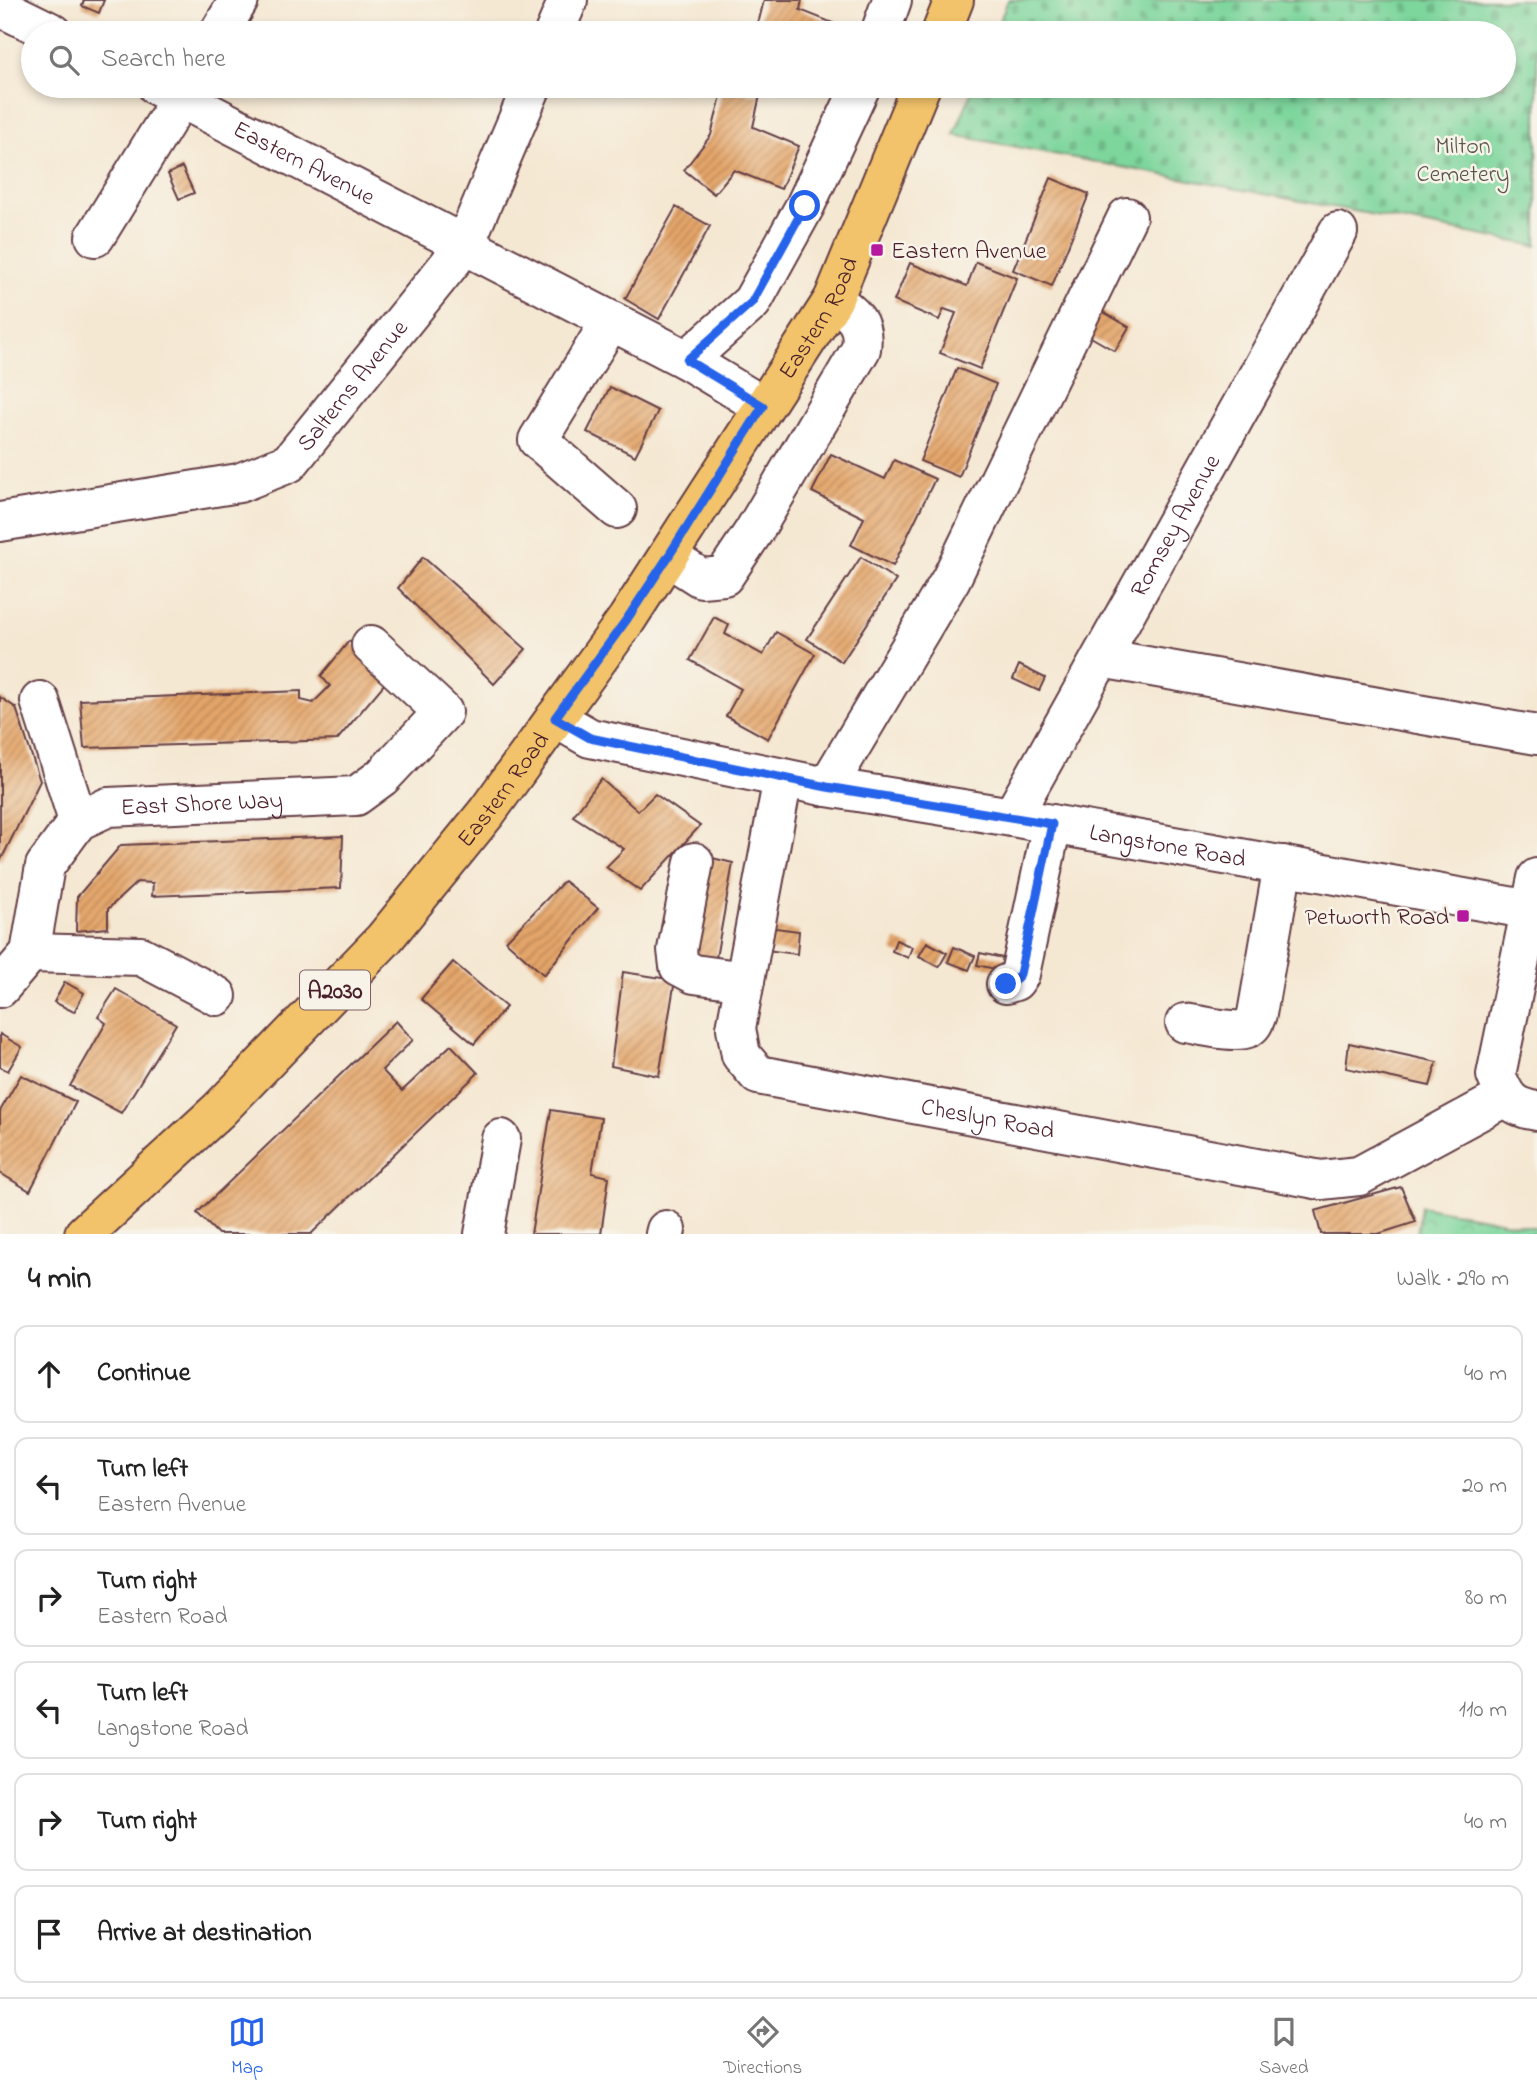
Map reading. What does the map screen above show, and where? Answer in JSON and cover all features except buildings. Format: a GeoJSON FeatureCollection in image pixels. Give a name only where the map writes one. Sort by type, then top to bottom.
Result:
{"type":"FeatureCollection","features":[{"type":"Feature","properties":{"kind":"main road"},"geometry":{"type":"LineString","coordinates":[[946,21],[954,0]]}},
{"type":"Feature","properties":{"kind":"main road","name":"Eastern Road"},"geometry":{"type":"LineString","coordinates":[[84,1234],[219,1110],[384,939],[487,812],[627,619],[833,300],[916,98]]}},
{"type":"Feature","properties":{"kind":"street"},"geometry":{"type":"LineString","coordinates":[[226,21],[239,0]]}},
{"type":"Feature","properties":{"kind":"street"},"geometry":{"type":"LineString","coordinates":[[559,21],[568,0]]}},
{"type":"Feature","properties":{"kind":"street"},"geometry":{"type":"LineString","coordinates":[[884,21],[892,0]]}},
{"type":"Feature","properties":{"kind":"street"},"geometry":{"type":"LineString","coordinates":[[0,7],[29,21]]}},
{"type":"Feature","properties":{"kind":"street","name":"Eastern Avenue"},"geometry":{"type":"LineString","coordinates":[[95,237],[171,98]]}},
{"type":"Feature","properties":{"kind":"street","name":"Eastern Avenue"},"geometry":{"type":"LineString","coordinates":[[190,98],[464,246],[687,360],[763,406]]}},
{"type":"Feature","properties":{"kind":"street","name":"Salterns Avenue"},"geometry":{"type":"LineString","coordinates":[[0,522],[239,483],[289,463],[464,246],[527,98]]}},
{"type":"Feature","properties":{"kind":"street"},"geometry":{"type":"LineString","coordinates":[[687,360],[752,302],[805,206],[855,98]]}},
{"type":"Feature","properties":{"kind":"street"},"geometry":{"type":"LineString","coordinates":[[827,787],[951,579],[1127,217]]}},
{"type":"Feature","properties":{"kind":"street","name":"Romsey Avenue"},"geometry":{"type":"LineString","coordinates":[[1012,817],[1338,232]]}},
{"type":"Feature","properties":{"kind":"street"},"geometry":{"type":"LineString","coordinates":[[668,557],[701,578],[724,576],[754,531],[861,349],[863,333],[853,314],[833,300]]}},
{"type":"Feature","properties":{"kind":"street"},"geometry":{"type":"LineString","coordinates":[[610,322],[538,440],[617,509]]}},
{"type":"Feature","properties":{"kind":"street","name":"East Shore Way"},"geometry":{"type":"LineString","coordinates":[[10,973],[44,866],[78,821],[108,807],[356,796],[382,777],[443,712],[371,645]]}},
{"type":"Feature","properties":{"kind":"street"},"geometry":{"type":"LineString","coordinates":[[1101,658],[1537,735]]}},
{"type":"Feature","properties":{"kind":"street"},"geometry":{"type":"LineString","coordinates":[[40,701],[78,821]]}},
{"type":"Feature","properties":{"kind":"street","name":"Langstone Road"},"geometry":{"type":"LineString","coordinates":[[555,718],[590,738],[827,787],[1283,866],[1534,899]]}},
{"type":"Feature","properties":{"kind":"street","name":"Cheslyn Road"},"geometry":{"type":"LineString","coordinates":[[783,778],[736,1028],[741,1055],[758,1075],[1321,1180],[1359,1175],[1521,1104]]}},
{"type":"Feature","properties":{"kind":"street"},"geometry":{"type":"LineString","coordinates":[[1024,982],[1052,824]]}},
{"type":"Feature","properties":{"kind":"street"},"geometry":{"type":"LineString","coordinates":[[694,862],[677,950],[679,966],[694,974],[745,981]]}},
{"type":"Feature","properties":{"kind":"street"},"geometry":{"type":"LineString","coordinates":[[1185,1024],[1236,1030],[1254,1024],[1283,866]]}},
{"type":"Feature","properties":{"kind":"street"},"geometry":{"type":"LineString","coordinates":[[1521,1104],[1496,1075],[1534,899]]}},
{"type":"Feature","properties":{"kind":"street"},"geometry":{"type":"LineString","coordinates":[[10,973],[141,956],[217,996]]}},
{"type":"Feature","properties":{"kind":"street"},"geometry":{"type":"LineString","coordinates":[[484,1234],[501,1139]]}},
{"type":"Feature","properties":{"kind":"green space","name":"Milton Cemetery"},"geometry":{"type":"Polygon","coordinates":[[[1008,0],[1537,0],[1537,246],[954,135],[969,98],[1516,98],[1516,21],[1000,21],[1008,0]]]}},
{"type":"Feature","properties":{"kind":"green space"},"geometry":{"type":"Polygon","coordinates":[[[1421,1206],[1537,1228],[1537,1234],[1417,1234],[1421,1206]]]}},
{"type":"Feature","properties":{"kind":"place","name":"Eastern Avenue"},"geometry":{"type":"Point","coordinates":[877,250]}},
{"type":"Feature","properties":{"kind":"place","name":"Petworth Road"},"geometry":{"type":"Point","coordinates":[1463,916]}},
{"type":"Feature","properties":{"kind":"route"},"geometry":{"type":"LineString","coordinates":[[805,206],[752,302],[687,360],[763,406],[627,619],[555,718],[590,738],[827,787],[1052,824],[1020,974],[1014,981],[1006,984]]}}]}
